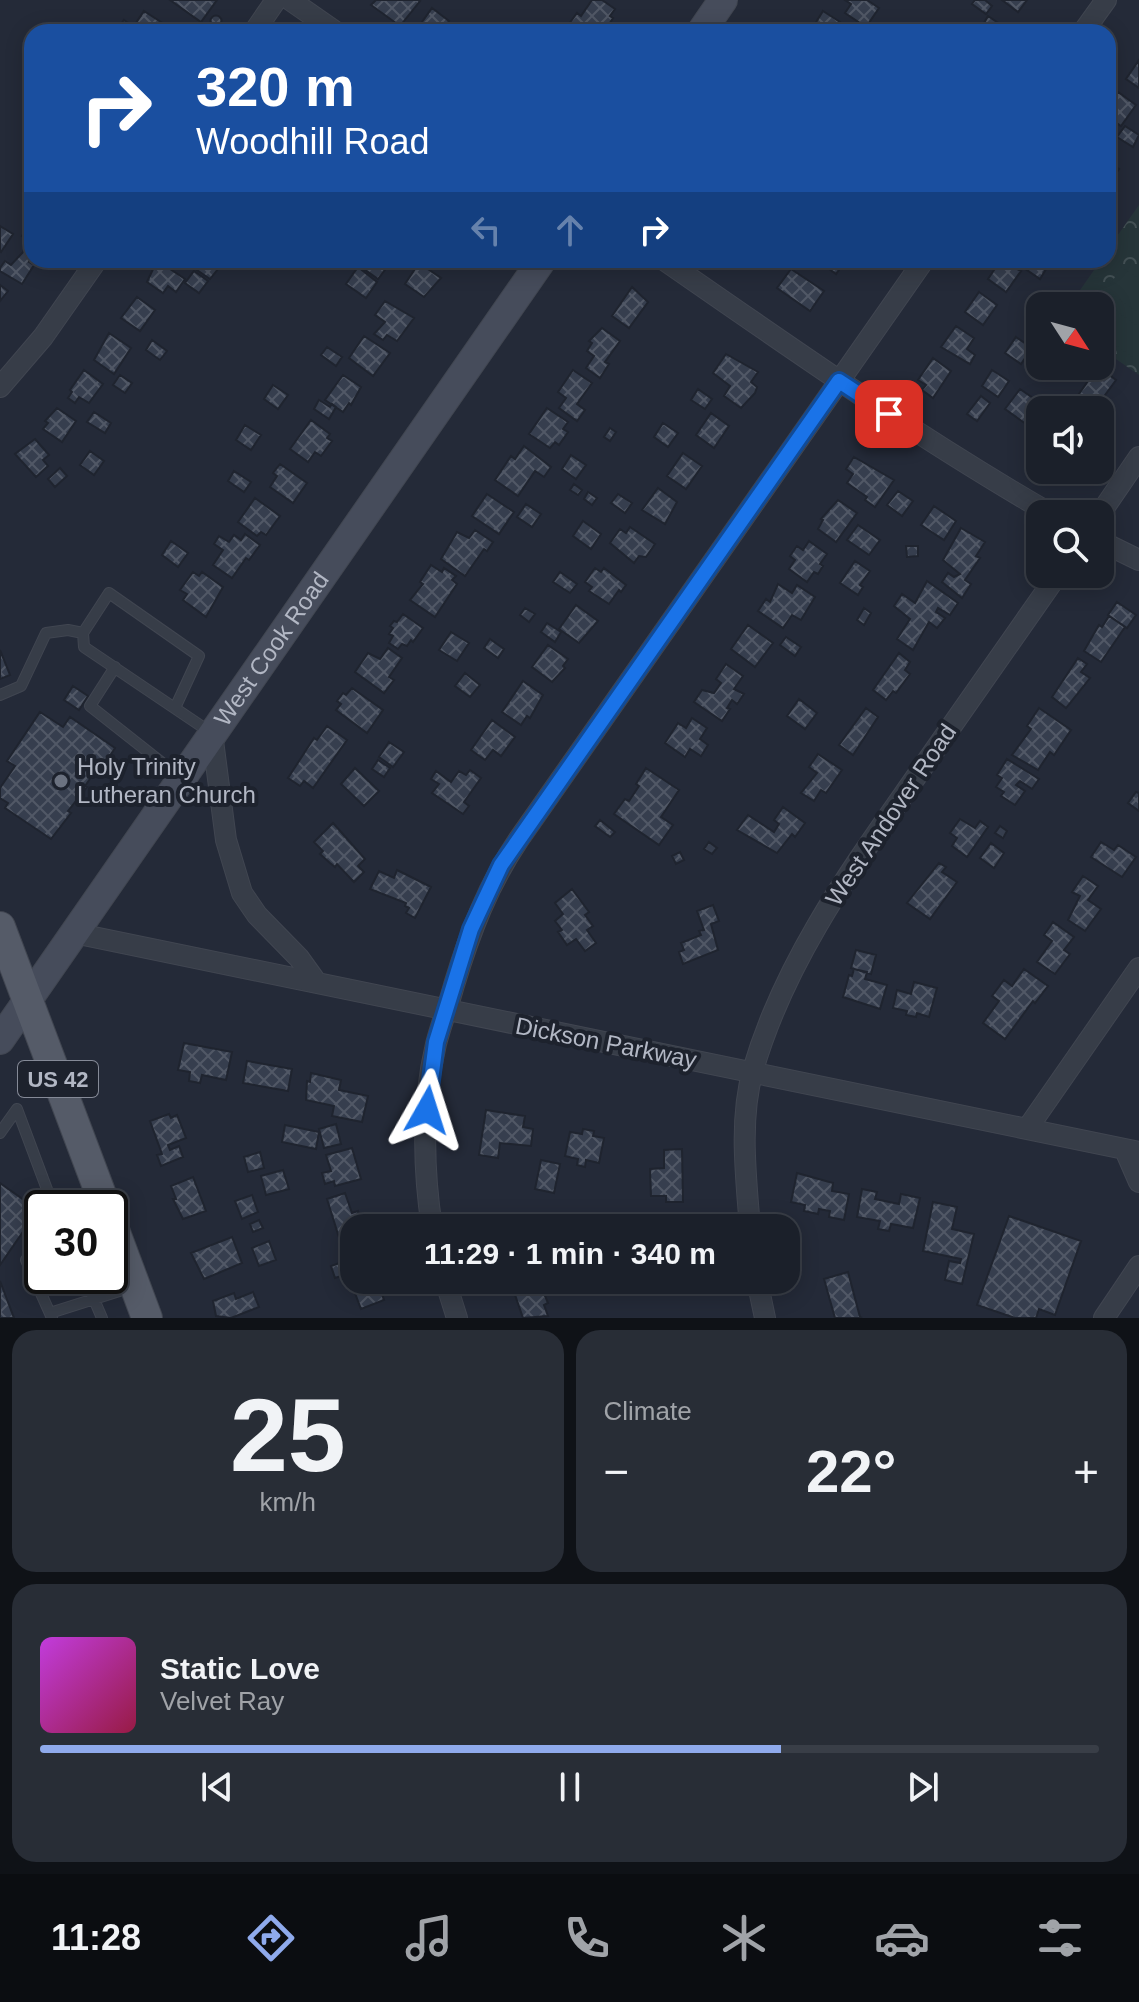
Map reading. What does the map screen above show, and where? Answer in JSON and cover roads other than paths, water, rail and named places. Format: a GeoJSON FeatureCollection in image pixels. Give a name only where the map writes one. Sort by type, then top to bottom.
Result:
{"type":"FeatureCollection","features":[{"type":"Feature","properties":{"kind":"main road"},"geometry":{"type":"LineString","coordinates":[[706,24],[723,0]]}},
{"type":"Feature","properties":{"kind":"main road","name":"West Cook Road"},"geometry":{"type":"LineString","coordinates":[[0,1040],[536,268]]}},
{"type":"Feature","properties":{"kind":"main road","name":"US 42"},"geometry":{"type":"LineString","coordinates":[[0,927],[99,1190]]}},
{"type":"Feature","properties":{"kind":"main road"},"geometry":{"type":"LineString","coordinates":[[128,1267],[147,1318]]}},
{"type":"Feature","properties":{"kind":"street"},"geometry":{"type":"LineString","coordinates":[[260,24],[276,0]]}},
{"type":"Feature","properties":{"kind":"street"},"geometry":{"type":"LineString","coordinates":[[290,0],[324,24]]}},
{"type":"Feature","properties":{"kind":"street"},"geometry":{"type":"LineString","coordinates":[[1089,24],[1106,0]]}},
{"type":"Feature","properties":{"kind":"street"},"geometry":{"type":"LineString","coordinates":[[0,387],[43,337],[91,268]]}},
{"type":"Feature","properties":{"kind":"street"},"geometry":{"type":"LineString","coordinates":[[676,268],[966,465],[1027,500]]}},
{"type":"Feature","properties":{"kind":"street"},"geometry":{"type":"LineString","coordinates":[[431,1214],[426,1161],[428,1090],[436,1042],[471,929],[501,865],[918,268]]}},
{"type":"Feature","properties":{"kind":"street"},"geometry":{"type":"LineString","coordinates":[[1110,500],[1139,457]]}},
{"type":"Feature","properties":{"kind":"street"},"geometry":{"type":"LineString","coordinates":[[1114,548],[1139,560]]}},
{"type":"Feature","properties":{"kind":"street","name":"West Andover Road"},"geometry":{"type":"LineString","coordinates":[[749,1214],[745,1170],[753,1072],[781,993],[840,885],[1048,588]]}},
{"type":"Feature","properties":{"kind":"street"},"geometry":{"type":"LineString","coordinates":[[212,733],[226,840],[242,893],[257,915],[299,958],[317,983]]}},
{"type":"Feature","properties":{"kind":"street","name":"Dickson Parkway"},"geometry":{"type":"LineString","coordinates":[[74,933],[1132,1151]]}},
{"type":"Feature","properties":{"kind":"street"},"geometry":{"type":"LineString","coordinates":[[1027,1129],[1139,968]]}},
{"type":"Feature","properties":{"kind":"street"},"geometry":{"type":"LineString","coordinates":[[1132,1151],[1139,1182]]}},
{"type":"Feature","properties":{"kind":"street"},"geometry":{"type":"LineString","coordinates":[[1104,1318],[1139,1266]]}},
{"type":"Feature","properties":{"kind":"street"},"geometry":{"type":"LineString","coordinates":[[449,1294],[457,1318]]}},
{"type":"Feature","properties":{"kind":"street"},"geometry":{"type":"LineString","coordinates":[[760,1294],[765,1318]]}},
{"type":"Feature","properties":{"kind":"lane"},"geometry":{"type":"LineString","coordinates":[[175,708],[199,656],[109,593],[83,633],[84,647],[212,733]]}},
{"type":"Feature","properties":{"kind":"lane"},"geometry":{"type":"LineString","coordinates":[[0,695],[21,686],[46,633],[68,630],[83,633]]}},
{"type":"Feature","properties":{"kind":"lane"},"geometry":{"type":"LineString","coordinates":[[115,667],[90,706],[182,778]]}},
{"type":"Feature","properties":{"kind":"lane"},"geometry":{"type":"LineString","coordinates":[[0,1133],[17,1109],[47,1190]]}},
{"type":"Feature","properties":{"kind":"lane"},"geometry":{"type":"LineString","coordinates":[[41,1294],[51,1315],[135,1286]]}},
{"type":"Feature","properties":{"kind":"lane"},"geometry":{"type":"LineString","coordinates":[[92,1294],[102,1318]]}},
{"type":"Feature","properties":{"kind":"place","name":"Holy Trinity Lutheran Church"},"geometry":{"type":"Point","coordinates":[61,781]}}]}
